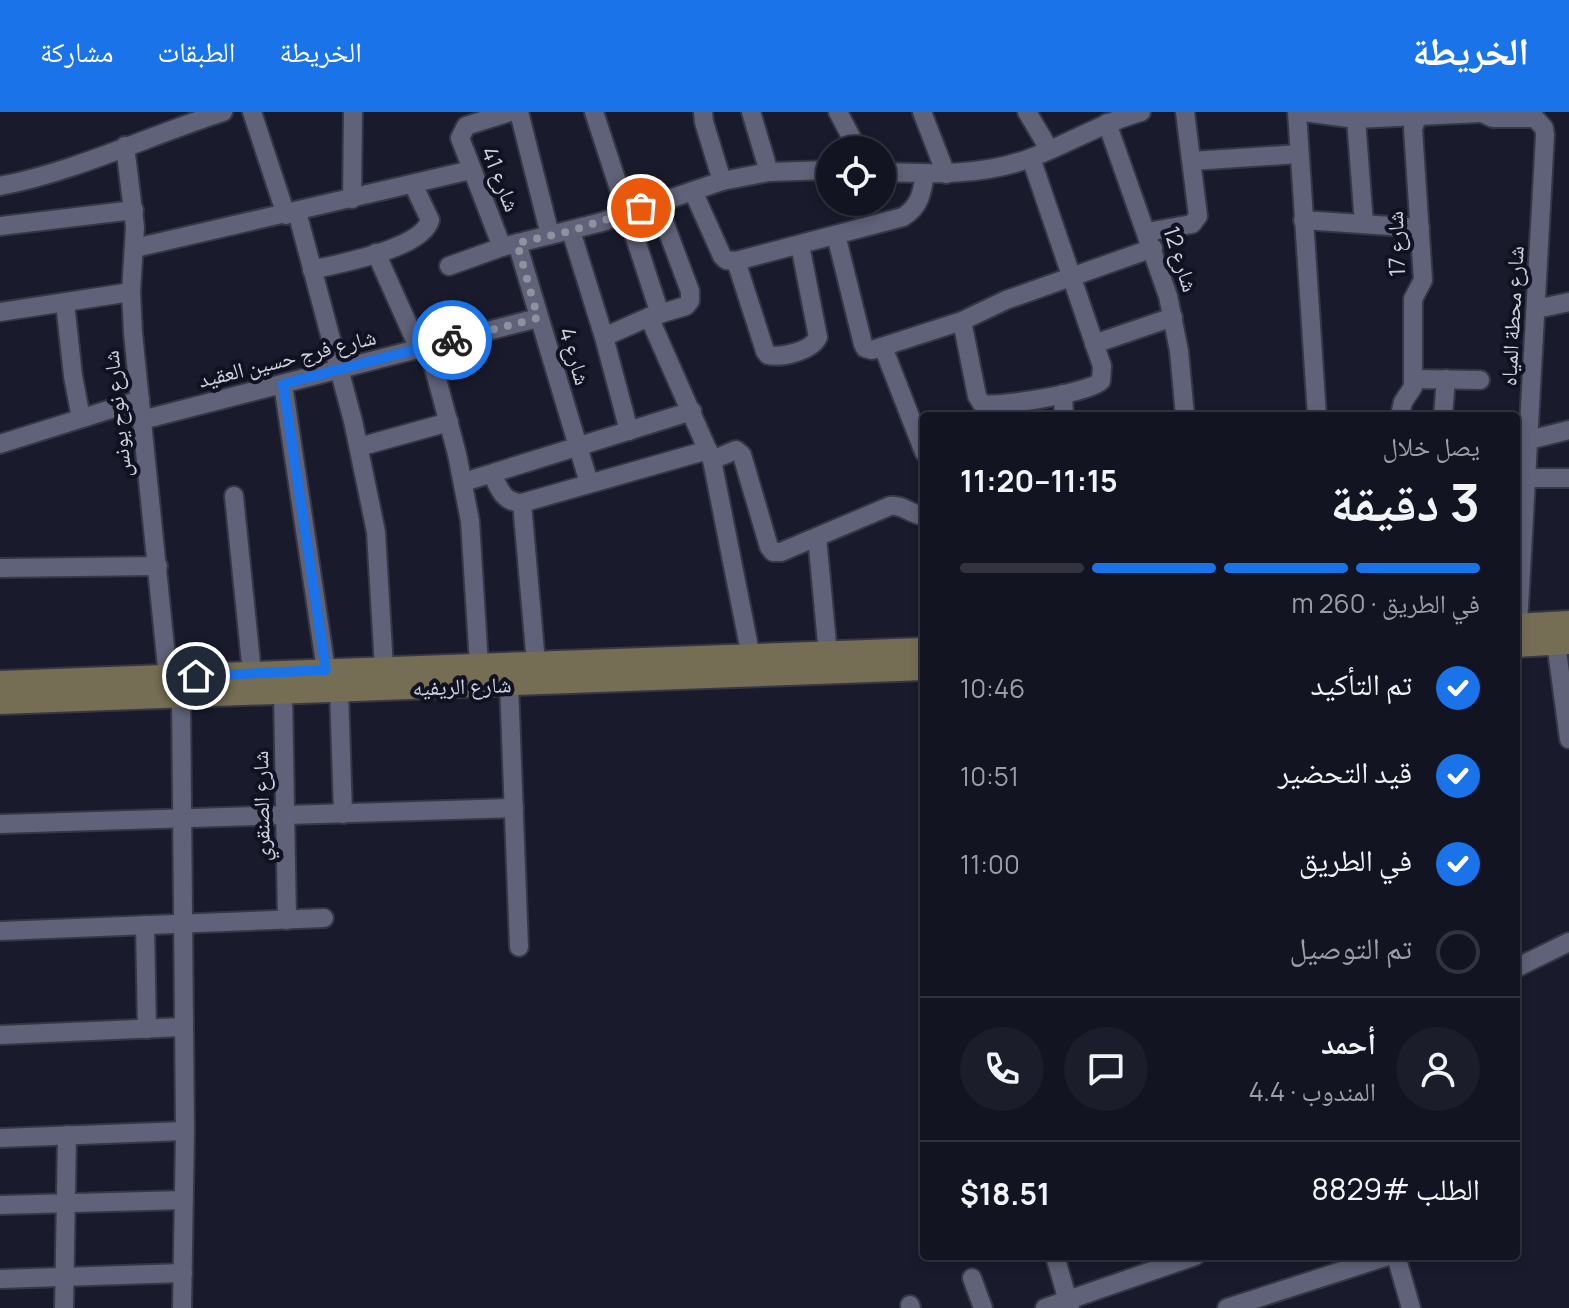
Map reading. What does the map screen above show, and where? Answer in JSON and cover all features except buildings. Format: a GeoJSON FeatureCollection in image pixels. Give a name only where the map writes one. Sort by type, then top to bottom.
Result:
{"type":"FeatureCollection","features":[{"type":"Feature","properties":{"kind":"street"},"geometry":{"type":"LineString","coordinates":[[0,186],[75,167],[223,112]]}},
{"type":"Feature","properties":{"kind":"street"},"geometry":{"type":"LineString","coordinates":[[252,112],[312,270],[359,447],[379,557],[384,668]]}},
{"type":"Feature","properties":{"kind":"street"},"geometry":{"type":"LineString","coordinates":[[352,199],[353,112]]}},
{"type":"Feature","properties":{"kind":"street","name":"شارع 41"},"geometry":{"type":"LineString","coordinates":[[510,112],[463,129],[460,138],[471,170],[510,245]]}},
{"type":"Feature","properties":{"kind":"street"},"geometry":{"type":"LineString","coordinates":[[519,112],[550,235]]}},
{"type":"Feature","properties":{"kind":"street"},"geometry":{"type":"LineString","coordinates":[[594,112],[654,315],[710,455],[761,663]]}},
{"type":"Feature","properties":{"kind":"street"},"geometry":{"type":"LineString","coordinates":[[703,112],[722,181]]}},
{"type":"Feature","properties":{"kind":"street"},"geometry":{"type":"LineString","coordinates":[[751,112],[769,172]]}},
{"type":"Feature","properties":{"kind":"street"},"geometry":{"type":"LineString","coordinates":[[838,112],[851,136]]}},
{"type":"Feature","properties":{"kind":"street"},"geometry":{"type":"LineString","coordinates":[[922,112],[946,174]]}},
{"type":"Feature","properties":{"kind":"street"},"geometry":{"type":"LineString","coordinates":[[1027,112],[1049,149]]}},
{"type":"Feature","properties":{"kind":"street"},"geometry":{"type":"LineString","coordinates":[[896,173],[946,174],[983,170],[1031,158],[1102,120],[1141,112]]}},
{"type":"Feature","properties":{"kind":"street"},"geometry":{"type":"LineString","coordinates":[[836,235],[863,344],[869,350],[962,321],[1006,300],[1071,278],[1197,221],[1185,112]]}},
{"type":"Feature","properties":{"kind":"street"},"geometry":{"type":"LineString","coordinates":[[1297,112],[1317,412]]}},
{"type":"Feature","properties":{"kind":"street","name":"شارع محطة المياه"},"geometry":{"type":"LineString","coordinates":[[1304,112],[1365,116],[1480,113],[1493,118],[1535,118],[1544,128],[1529,440],[1520,532]]}},
{"type":"Feature","properties":{"kind":"street","name":"شارع 17"},"geometry":{"type":"LineString","coordinates":[[1400,412],[1414,379],[1413,299],[1423,280],[1413,129],[1418,114]]}},
{"type":"Feature","properties":{"kind":"street"},"geometry":{"type":"LineString","coordinates":[[1364,224],[1365,116]]}},
{"type":"Feature","properties":{"kind":"street","name":"شارع 12"},"geometry":{"type":"LineString","coordinates":[[1102,120],[1150,240],[1173,317],[1185,412]]}},
{"type":"Feature","properties":{"kind":"street","name":"شارع نوح يونس"},"geometry":{"type":"LineString","coordinates":[[125,146],[134,210],[131,292],[140,400],[174,686],[182,819],[185,1131],[182,1308]]}},
{"type":"Feature","properties":{"kind":"street"},"geometry":{"type":"LineString","coordinates":[[1192,161],[1299,154]]}},
{"type":"Feature","properties":{"kind":"street"},"geometry":{"type":"LineString","coordinates":[[962,321],[977,396],[982,404],[1063,394],[1096,386],[1101,381],[1102,366],[1031,158]]}},
{"type":"Feature","properties":{"kind":"street"},"geometry":{"type":"LineString","coordinates":[[135,248],[471,170]]}},
{"type":"Feature","properties":{"kind":"street"},"geometry":{"type":"LineString","coordinates":[[449,266],[510,245],[571,231],[722,181],[769,172],[816,170]]}},
{"type":"Feature","properties":{"kind":"street"},"geometry":{"type":"LineString","coordinates":[[693,191],[722,256],[726,260],[736,261],[894,220],[911,212],[921,199],[925,174]]}},
{"type":"Feature","properties":{"kind":"street"},"geometry":{"type":"LineString","coordinates":[[312,270],[410,241],[430,224],[413,184]]}},
{"type":"Feature","properties":{"kind":"street"},"geometry":{"type":"LineString","coordinates":[[604,337],[654,315],[686,306],[691,296],[657,203]]}},
{"type":"Feature","properties":{"kind":"street"},"geometry":{"type":"LineString","coordinates":[[1,221],[134,210]]}},
{"type":"Feature","properties":{"kind":"street"},"geometry":{"type":"LineString","coordinates":[[1303,220],[1420,228]]}},
{"type":"Feature","properties":{"kind":"street"},"geometry":{"type":"LineString","coordinates":[[571,231],[629,431]]}},
{"type":"Feature","properties":{"kind":"street","name":"شارع 4"},"geometry":{"type":"LineString","coordinates":[[510,245],[538,318],[589,483]]}},
{"type":"Feature","properties":{"kind":"street"},"geometry":{"type":"LineString","coordinates":[[736,261],[765,351],[768,355],[776,356],[809,347],[818,337],[800,245]]}},
{"type":"Feature","properties":{"kind":"street"},"geometry":{"type":"LineString","coordinates":[[376,253],[424,348],[449,422],[464,482],[474,555],[479,665]]}},
{"type":"Feature","properties":{"kind":"street"},"geometry":{"type":"LineString","coordinates":[[0,312],[131,292]]}},
{"type":"Feature","properties":{"kind":"street"},"geometry":{"type":"LineString","coordinates":[[1536,309],[1569,302]]}},
{"type":"Feature","properties":{"kind":"street"},"geometry":{"type":"LineString","coordinates":[[65,303],[81,418]]}},
{"type":"Feature","properties":{"kind":"street"},"geometry":{"type":"LineString","coordinates":[[1094,344],[1173,317]]}},
{"type":"Feature","properties":{"kind":"street","name":"شارع فرج حسين العقيد"},"geometry":{"type":"LineString","coordinates":[[142,420],[538,318]]}},
{"type":"Feature","properties":{"kind":"street"},"geometry":{"type":"LineString","coordinates":[[883,347],[920,442]]}},
{"type":"Feature","properties":{"kind":"street"},"geometry":{"type":"LineString","coordinates":[[1414,379],[1480,380]]}},
{"type":"Feature","properties":{"kind":"street"},"geometry":{"type":"LineString","coordinates":[[1443,412],[1446,379]]}},
{"type":"Feature","properties":{"kind":"street"},"geometry":{"type":"LineString","coordinates":[[283,384],[332,680],[343,814]]}},
{"type":"Feature","properties":{"kind":"street"},"geometry":{"type":"LineString","coordinates":[[1063,394],[1064,412]]}},
{"type":"Feature","properties":{"kind":"street"},"geometry":{"type":"LineString","coordinates":[[0,444],[140,400]]}},
{"type":"Feature","properties":{"kind":"street"},"geometry":{"type":"LineString","coordinates":[[464,482],[692,411]]}},
{"type":"Feature","properties":{"kind":"street"},"geometry":{"type":"LineString","coordinates":[[359,447],[449,422]]}},
{"type":"Feature","properties":{"kind":"street"},"geometry":{"type":"LineString","coordinates":[[1529,440],[1569,430]]}},
{"type":"Feature","properties":{"kind":"street"},"geometry":{"type":"LineString","coordinates":[[492,474],[503,497],[522,503],[589,483],[736,450],[742,455],[771,551],[781,552],[890,506],[896,505],[920,515]]}},
{"type":"Feature","properties":{"kind":"street"},"geometry":{"type":"LineString","coordinates":[[1524,471],[1569,478]]}},
{"type":"Feature","properties":{"kind":"street"},"geometry":{"type":"LineString","coordinates":[[234,496],[252,673]]}},
{"type":"Feature","properties":{"kind":"street"},"geometry":{"type":"LineString","coordinates":[[522,503],[536,663]]}},
{"type":"Feature","properties":{"kind":"street"},"geometry":{"type":"LineString","coordinates":[[817,537],[828,654]]}},
{"type":"Feature","properties":{"kind":"street"},"geometry":{"type":"LineString","coordinates":[[0,568],[158,566]]}},
{"type":"Feature","properties":{"kind":"street"},"geometry":{"type":"LineString","coordinates":[[1520,632],[1558,635],[1569,739]]}},
{"type":"Feature","properties":{"kind":"street","name":"شارع الريفيه"},"geometry":{"type":"LineString","coordinates":[[0,702],[174,686],[252,673],[332,680],[509,684],[761,663],[828,654],[920,650]]}},
{"type":"Feature","properties":{"kind":"street","name":"شارع الريفيه"},"geometry":{"type":"LineString","coordinates":[[0,683],[174,686],[283,692],[384,668],[536,663],[761,663],[920,668]]}},
{"type":"Feature","properties":{"kind":"street"},"geometry":{"type":"LineString","coordinates":[[509,684],[519,947]]}},
{"type":"Feature","properties":{"kind":"street","name":"شارع الصنقري"},"geometry":{"type":"LineString","coordinates":[[283,692],[287,920]]}},
{"type":"Feature","properties":{"kind":"street"},"geometry":{"type":"LineString","coordinates":[[0,824],[514,808]]}},
{"type":"Feature","properties":{"kind":"street"},"geometry":{"type":"LineString","coordinates":[[0,931],[324,918]]}},
{"type":"Feature","properties":{"kind":"street"},"geometry":{"type":"LineString","coordinates":[[145,925],[147,1029]]}},
{"type":"Feature","properties":{"kind":"street"},"geometry":{"type":"LineString","coordinates":[[1520,966],[1569,942]]}},
{"type":"Feature","properties":{"kind":"street"},"geometry":{"type":"LineString","coordinates":[[0,1035],[183,1027]]}},
{"type":"Feature","properties":{"kind":"street"},"geometry":{"type":"LineString","coordinates":[[0,1138],[185,1131]]}},
{"type":"Feature","properties":{"kind":"street"},"geometry":{"type":"LineString","coordinates":[[64,1308],[67,1135]]}},
{"type":"Feature","properties":{"kind":"street"},"geometry":{"type":"LineString","coordinates":[[0,1205],[184,1200]]}},
{"type":"Feature","properties":{"kind":"street"},"geometry":{"type":"LineString","coordinates":[[1056,1260],[1069,1304]]}},
{"type":"Feature","properties":{"kind":"street"},"geometry":{"type":"LineString","coordinates":[[1045,1308],[1069,1304],[1184,1260]]}},
{"type":"Feature","properties":{"kind":"street"},"geometry":{"type":"LineString","coordinates":[[1227,1308],[1376,1260]]}},
{"type":"Feature","properties":{"kind":"street"},"geometry":{"type":"LineString","coordinates":[[1397,1260],[1411,1308]]}},
{"type":"Feature","properties":{"kind":"street"},"geometry":{"type":"LineString","coordinates":[[0,1279],[183,1273]]}},
{"type":"Feature","properties":{"kind":"street"},"geometry":{"type":"LineString","coordinates":[[972,1278],[983,1308]]}},
{"type":"Feature","properties":{"kind":"way so far"},"geometry":{"type":"LineString","coordinates":[[452,340],[538,318],[517,243],[571,231],[641,208]]}},
{"type":"Feature","properties":{"kind":"route"},"geometry":{"type":"LineString","coordinates":[[196,676],[326,670],[283,384],[452,340]]}}]}
